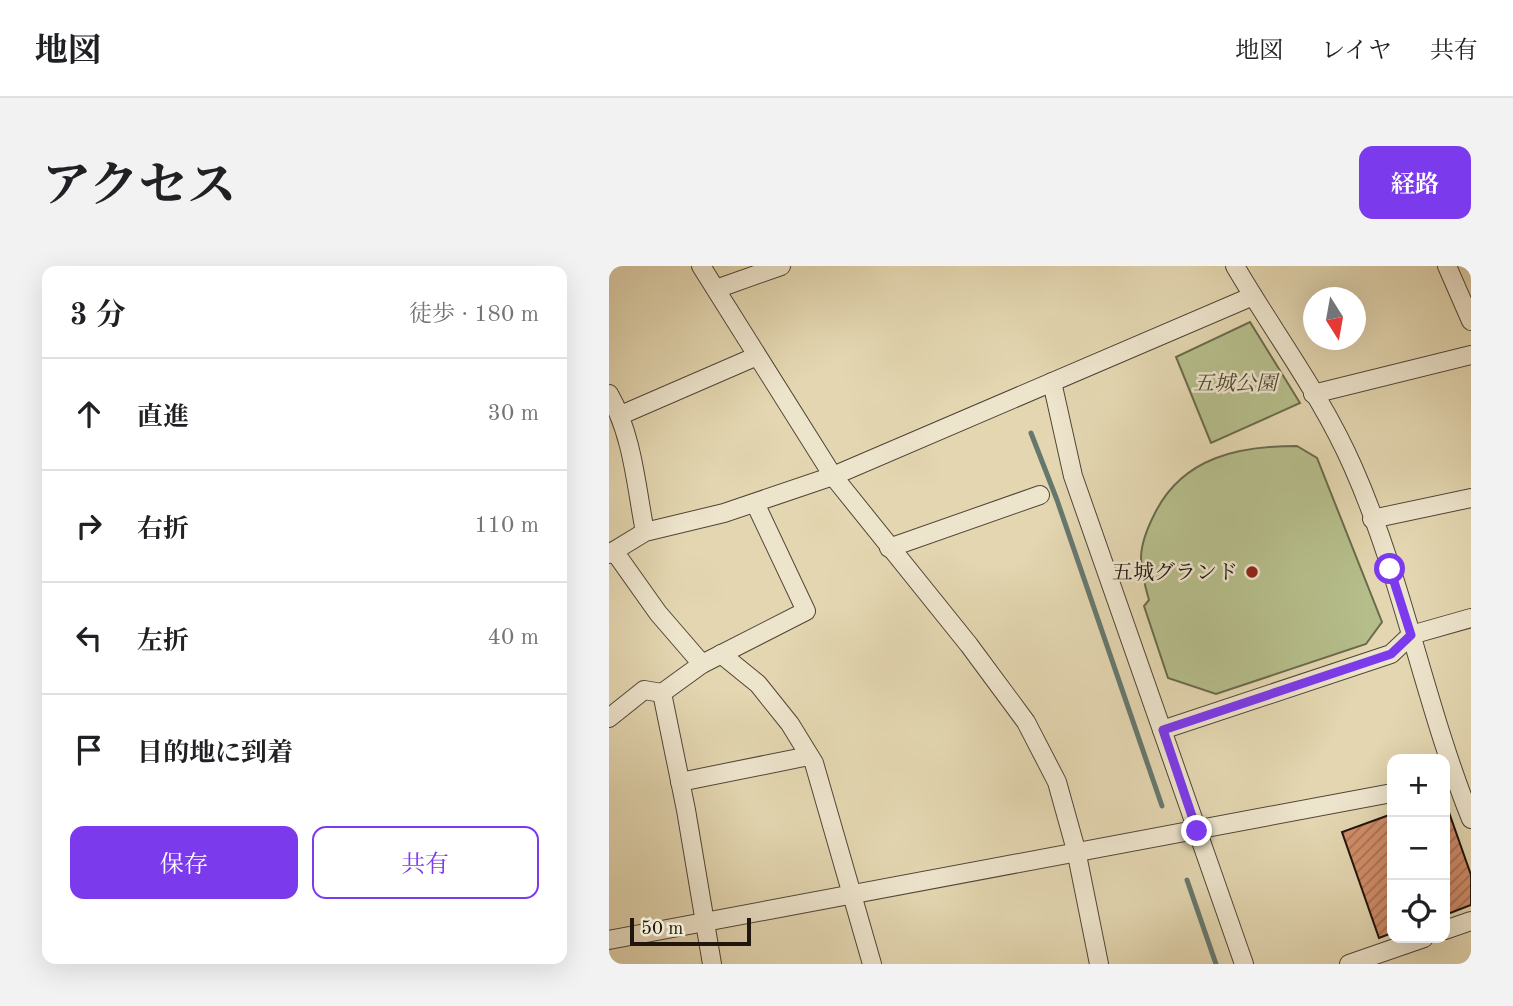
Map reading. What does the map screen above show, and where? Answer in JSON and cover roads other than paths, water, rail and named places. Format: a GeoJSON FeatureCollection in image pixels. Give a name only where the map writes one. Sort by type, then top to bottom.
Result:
{"type":"FeatureCollection","features":[{"type":"Feature","properties":{"kind":"street"},"geometry":{"type":"LineString","coordinates":[[701,266],[833,476],[969,645],[1026,722],[1057,782],[1076,850],[1099,964]]}},
{"type":"Feature","properties":{"kind":"street"},"geometry":{"type":"LineString","coordinates":[[716,289],[781,266]]}},
{"type":"Feature","properties":{"kind":"street"},"geometry":{"type":"LineString","coordinates":[[1235,266],[1344,448],[1372,519],[1471,819]]}},
{"type":"Feature","properties":{"kind":"street"},"geometry":{"type":"LineString","coordinates":[[1447,266],[1471,321]]}},
{"type":"Feature","properties":{"kind":"street"},"geometry":{"type":"LineString","coordinates":[[702,664],[658,614],[611,553],[645,532],[755,503],[833,476],[1253,296]]}},
{"type":"Feature","properties":{"kind":"street"},"geometry":{"type":"LineString","coordinates":[[1313,394],[1471,355]]}},
{"type":"Feature","properties":{"kind":"street"},"geometry":{"type":"LineString","coordinates":[[621,415],[757,356]]}},
{"type":"Feature","properties":{"kind":"street"},"geometry":{"type":"LineString","coordinates":[[1052,382],[1073,476],[1244,964]]}},
{"type":"Feature","properties":{"kind":"street"},"geometry":{"type":"LineString","coordinates":[[609,394],[621,415],[645,532]]}},
{"type":"Feature","properties":{"kind":"street"},"geometry":{"type":"LineString","coordinates":[[889,548],[1040,495]]}},
{"type":"Feature","properties":{"kind":"street"},"geometry":{"type":"LineString","coordinates":[[1372,519],[1471,498]]}},
{"type":"Feature","properties":{"kind":"street"},"geometry":{"type":"LineString","coordinates":[[609,718],[644,690],[662,693],[702,664],[806,611],[755,503]]}},
{"type":"Feature","properties":{"kind":"street"},"geometry":{"type":"LineString","coordinates":[[1163,730],[1391,654],[1411,635],[1471,618]]}},
{"type":"Feature","properties":{"kind":"street"},"geometry":{"type":"LineString","coordinates":[[721,654],[758,684],[790,724],[809,756],[830,812],[872,964]]}},
{"type":"Feature","properties":{"kind":"street"},"geometry":{"type":"LineString","coordinates":[[662,693],[712,964]]}},
{"type":"Feature","properties":{"kind":"street"},"geometry":{"type":"LineString","coordinates":[[680,782],[809,756]]}},
{"type":"Feature","properties":{"kind":"street"},"geometry":{"type":"LineString","coordinates":[[609,940],[1076,850],[1197,831],[1387,794]]}},
{"type":"Feature","properties":{"kind":"street"},"geometry":{"type":"LineString","coordinates":[[1450,928],[1471,921]]}},
{"type":"Feature","properties":{"kind":"street"},"geometry":{"type":"LineString","coordinates":[[1349,964],[1410,943]]}},
{"type":"Feature","properties":{"kind":"waterway"},"geometry":{"type":"LineString","coordinates":[[1031,433],[1057,500],[1162,806]]}},
{"type":"Feature","properties":{"kind":"waterway"},"geometry":{"type":"LineString","coordinates":[[1187,880],[1216,964]]}},
{"type":"Feature","properties":{"kind":"place","name":"五城グランド"},"geometry":{"type":"Point","coordinates":[1252,572]}},
{"type":"Feature","properties":{"kind":"park label","name":"五城公園"},"geometry":{"type":"Point","coordinates":[1235,383]}}]}
